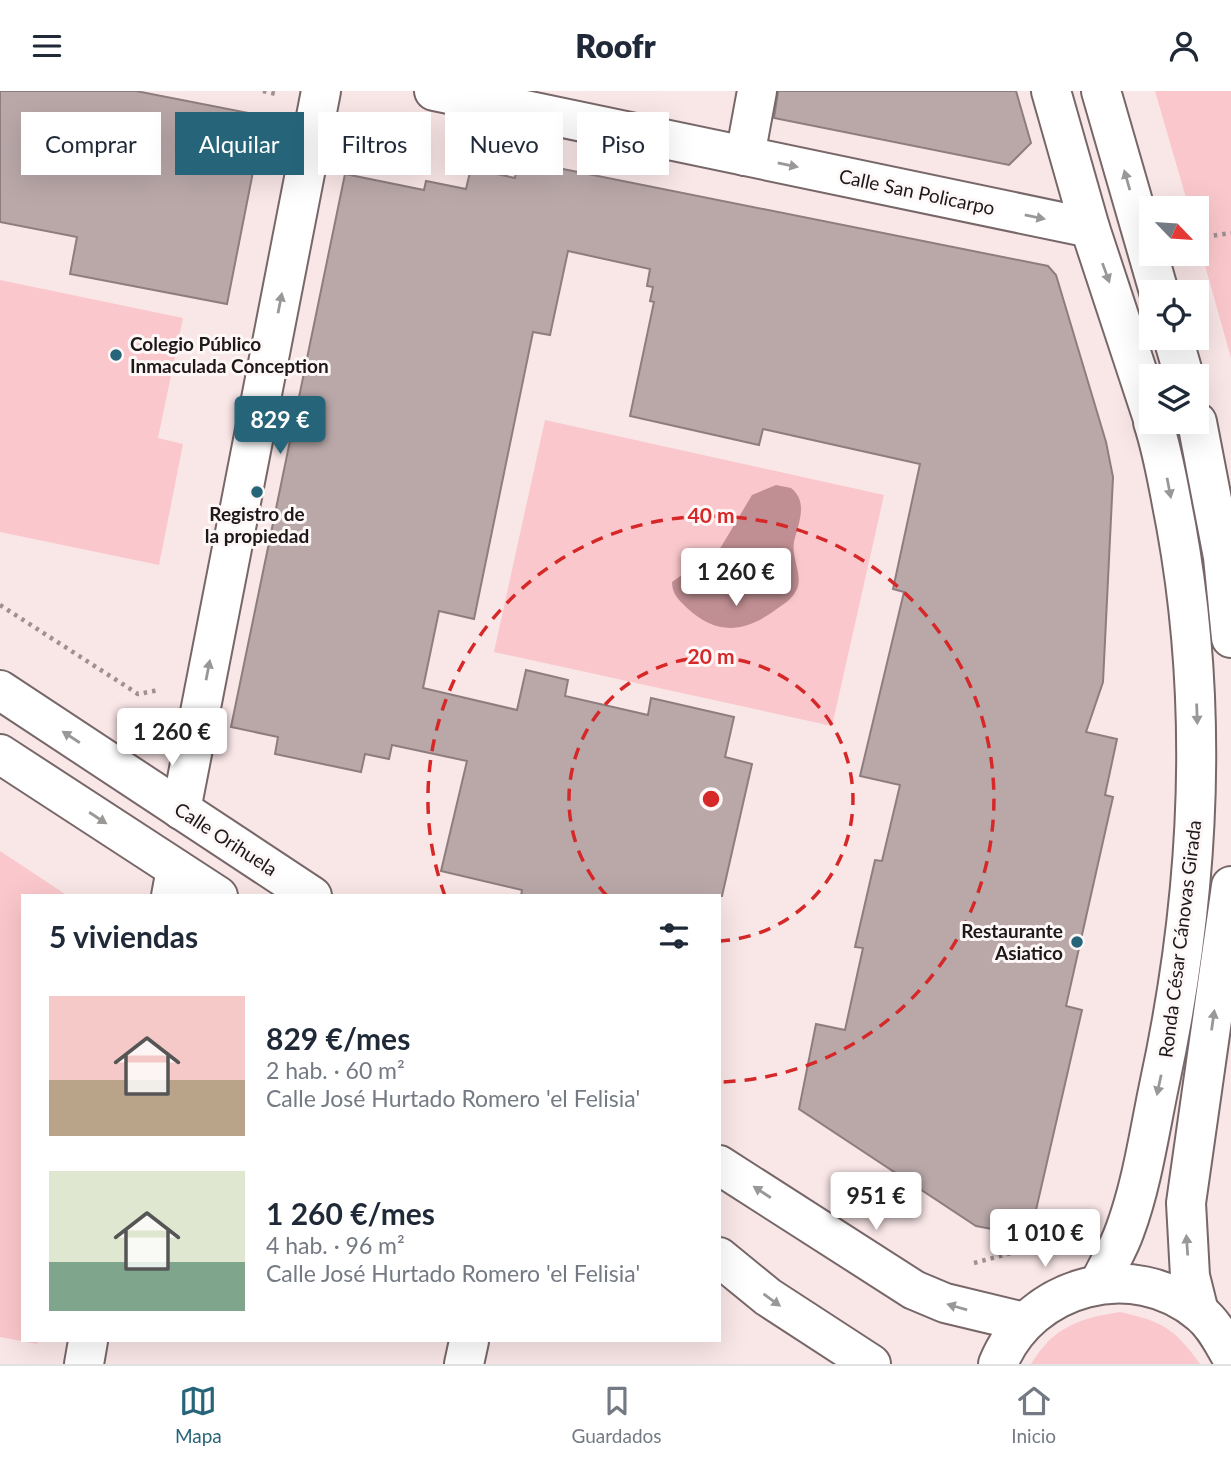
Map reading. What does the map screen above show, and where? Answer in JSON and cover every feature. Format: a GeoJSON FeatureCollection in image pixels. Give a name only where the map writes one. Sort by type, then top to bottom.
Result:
{"type":"FeatureCollection","features":[{"type":"Feature","properties":{"kind":"street"},"geometry":{"type":"LineString","coordinates":[[181,810],[321,91]]}},
{"type":"Feature","properties":{"kind":"street","name":"Calle San Policarpo"},"geometry":{"type":"LineString","coordinates":[[434,91],[1090,228]]}},
{"type":"Feature","properties":{"kind":"street"},"geometry":{"type":"LineString","coordinates":[[745,156],[757,91]]}},
{"type":"Feature","properties":{"kind":"street"},"geometry":{"type":"LineString","coordinates":[[1051,91],[1090,228],[1139,377]]}},
{"type":"Feature","properties":{"kind":"street"},"geometry":{"type":"LineString","coordinates":[[1101,91],[1156,280]]}},
{"type":"Feature","properties":{"kind":"street","name":"Ronda César Cánovas Girada"},"geometry":{"type":"LineString","coordinates":[[1100,1282],[1129,1218],[1171,1030],[1196,839],[1198,714],[1187,585],[1157,434]]}},
{"type":"Feature","properties":{"kind":"street"},"geometry":{"type":"LineString","coordinates":[[1199,434],[1223,557],[1231,638]]}},
{"type":"Feature","properties":{"kind":"street","name":"Calle Orihuela"},"geometry":{"type":"LineString","coordinates":[[0,690],[309,894]]}},
{"type":"Feature","properties":{"kind":"street"},"geometry":{"type":"LineString","coordinates":[[0,754],[174,882],[212,894]]}},
{"type":"Feature","properties":{"kind":"street"},"geometry":{"type":"LineString","coordinates":[[1199,1312],[1190,1276],[1186,1203],[1231,886]]}},
{"type":"Feature","properties":{"kind":"street"},"geometry":{"type":"LineString","coordinates":[[721,1165],[914,1290],[945,1303],[1024,1322]]}},
{"type":"Feature","properties":{"kind":"street"},"geometry":{"type":"LineString","coordinates":[[721,1259],[768,1297],[871,1364]]}},
{"type":"Feature","properties":{"kind":"street"},"geometry":{"type":"LineString","coordinates":[[998,1364],[1006,1346],[1024,1322],[1059,1295],[1100,1282],[1153,1286],[1199,1312],[1219,1333],[1231,1356]]}},
{"type":"Feature","properties":{"kind":"street"},"geometry":{"type":"LineString","coordinates":[[84,1364],[88,1342]]}},
{"type":"Feature","properties":{"kind":"street"},"geometry":{"type":"LineString","coordinates":[[464,1364],[469,1342]]}},
{"type":"Feature","properties":{"kind":"path"},"geometry":{"type":"LineString","coordinates":[[1209,236],[1231,233]]}},
{"type":"Feature","properties":{"kind":"path"},"geometry":{"type":"LineString","coordinates":[[0,605],[138,694],[170,688]]}},
{"type":"Feature","properties":{"kind":"path"},"geometry":{"type":"LineString","coordinates":[[963,1266],[1037,1246],[1070,1226],[1085,1210]]}},
{"type":"Feature","properties":{"kind":"shaded area"},"geometry":{"type":"Polygon","coordinates":[[[1155,91],[1231,91],[1231,358],[1205,266],[1209,266],[1209,196],[1186,196],[1155,91]]]}},
{"type":"Feature","properties":{"kind":"shaded area"},"geometry":{"type":"Polygon","coordinates":[[[0,280],[183,318],[158,438],[183,444],[159,565],[0,532],[0,280]]]}},
{"type":"Feature","properties":{"kind":"shaded area"},"geometry":{"type":"Polygon","coordinates":[[[545,420],[884,495],[832,726],[494,652],[545,420]]]}},
{"type":"Feature","properties":{"kind":"shaded area"},"geometry":{"type":"Polygon","coordinates":[[[776,485],[791,488],[800,500],[801,513],[794,542],[799,578],[797,589],[783,604],[751,624],[730,628],[708,623],[679,599],[673,590],[672,582],[721,547],[752,495],[776,485]]]}},
{"type":"Feature","properties":{"kind":"shaded area"},"geometry":{"type":"Polygon","coordinates":[[[0,851],[65,894],[21,894],[21,1341],[0,1337],[0,851]]]}},
{"type":"Feature","properties":{"kind":"shaded area"},"geometry":{"type":"Polygon","coordinates":[[[1120,1312],[1147,1319],[1166,1328],[1183,1342],[1200,1364],[1031,1364],[1049,1341],[1069,1326],[1092,1317],[1120,1312]]]}},
{"type":"Feature","properties":{"kind":"building"},"geometry":{"type":"Polygon","coordinates":[[[0,91],[136,91],[244,112],[175,112],[175,175],[252,175],[227,304],[70,274],[77,237],[0,222],[0,91]]]}},
{"type":"Feature","properties":{"kind":"building"},"geometry":{"type":"Polygon","coordinates":[[[778,91],[1016,91],[1031,143],[1009,165],[774,118],[778,91]]]}},
{"type":"Feature","properties":{"kind":"building"},"geometry":{"type":"Polygon","coordinates":[[[563,169],[577,172],[577,175],[593,175],[1048,266],[1056,275],[1106,442],[1113,477],[1103,682],[1086,732],[1117,739],[1105,795],[1113,797],[1066,1006],[1082,1010],[1036,1210],[1019,1224],[997,1230],[976,1226],[799,1109],[816,1024],[845,1030],[863,948],[855,947],[875,860],[882,861],[900,785],[860,776],[904,592],[893,589],[920,464],[763,429],[759,445],[630,416],[654,302],[650,301],[653,287],[647,286],[650,269],[568,251],[550,335],[533,332],[474,619],[439,611],[423,688],[517,710],[526,670],[568,680],[565,696],[648,715],[651,698],[734,717],[725,757],[752,764],[722,896],[521,894],[522,890],[441,871],[467,761],[392,745],[389,759],[365,754],[361,772],[275,754],[278,737],[231,727],[345,175],[424,190],[426,181],[466,189],[469,175],[502,175],[515,178],[516,175],[563,175],[563,169]]]}},
{"type":"Feature","properties":{"kind":"place","name":"Colegio Público Inmaculada Conception"},"geometry":{"type":"Point","coordinates":[116,355]}},
{"type":"Feature","properties":{"kind":"place","name":"Registro de la propiedad"},"geometry":{"type":"Point","coordinates":[257,492]}},
{"type":"Feature","properties":{"kind":"place","name":"Restaurante Asiatico"},"geometry":{"type":"Point","coordinates":[1077,942]}}]}
